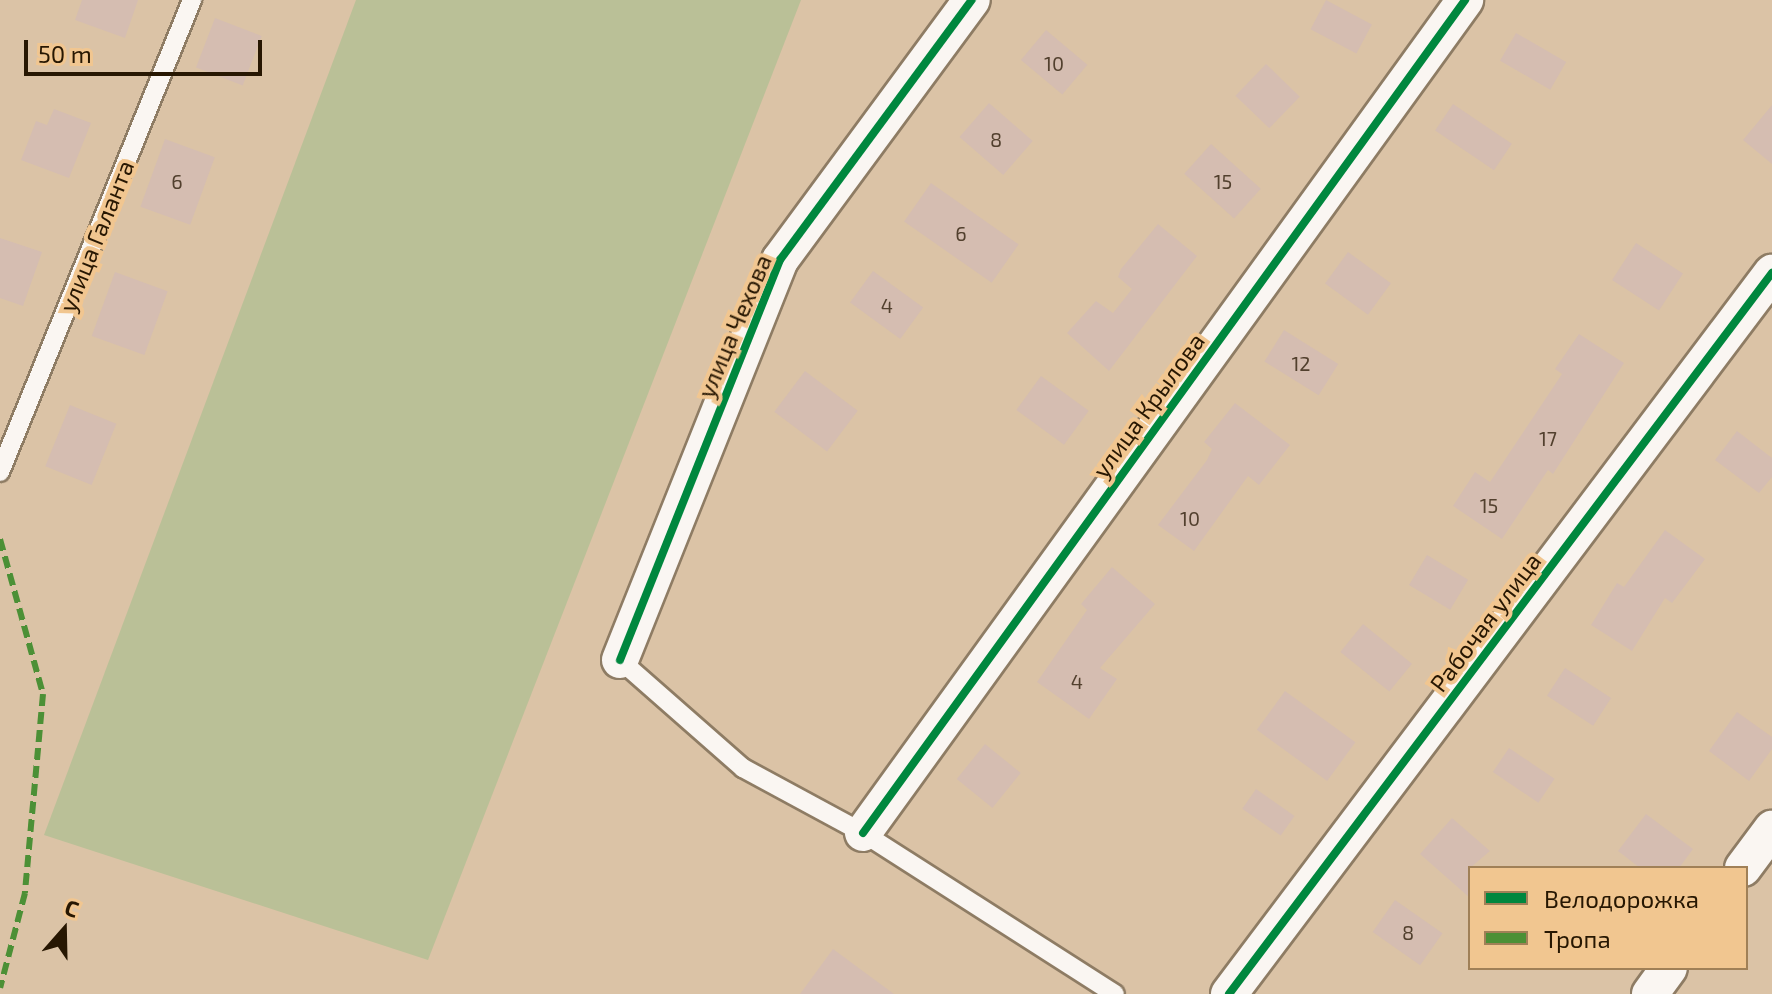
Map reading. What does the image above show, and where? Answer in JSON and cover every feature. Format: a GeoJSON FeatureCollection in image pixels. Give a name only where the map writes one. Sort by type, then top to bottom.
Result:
{"type":"FeatureCollection","features":[{"type":"Feature","properties":{"kind":"street","name":"улица Чехова"},"geometry":{"type":"LineString","coordinates":[[620,660],[780,260],[972,0]]}},
{"type":"Feature","properties":{"kind":"street","name":"улица Крылова"},"geometry":{"type":"LineString","coordinates":[[863,833],[1465,0]]}},
{"type":"Feature","properties":{"kind":"street","name":"Рабочая улица"},"geometry":{"type":"LineString","coordinates":[[1229,994],[1772,273]]}},
{"type":"Feature","properties":{"kind":"street"},"geometry":{"type":"LineString","coordinates":[[1744,866],[1772,829]]}},
{"type":"Feature","properties":{"kind":"street"},"geometry":{"type":"LineString","coordinates":[[1650,994],[1668,970]]}},
{"type":"Feature","properties":{"kind":"lane","name":"улица Галанта"},"geometry":{"type":"LineString","coordinates":[[0,472],[192,0]]}},
{"type":"Feature","properties":{"kind":"lane"},"geometry":{"type":"LineString","coordinates":[[620,660],[743,768],[863,833],[1115,994]]}},
{"type":"Feature","properties":{"kind":"green space"},"geometry":{"type":"Polygon","coordinates":[[[356,0],[801,0],[428,960],[44,835],[356,0]]]}},
{"type":"Feature","properties":{"kind":"building"},"geometry":{"type":"Polygon","coordinates":[[[82,0],[138,0],[125,38],[75,20],[82,0]]]}},
{"type":"Feature","properties":{"kind":"building"},"geometry":{"type":"Polygon","coordinates":[[[1326,0],[1372,24],[1356,54],[1311,29],[1326,0]]]}},
{"type":"Feature","properties":{"kind":"building"},"geometry":{"type":"Polygon","coordinates":[[[215,18],[262,36],[243,85],[196,67],[215,18]]]}},
{"type":"Feature","properties":{"kind":"building"},"geometry":{"type":"Polygon","coordinates":[[[1046,30],[1087,65],[1062,95],[1021,60],[1046,30]]]}},
{"type":"Feature","properties":{"kind":"building"},"geometry":{"type":"Polygon","coordinates":[[[1516,33],[1566,62],[1550,90],[1500,61],[1516,33]]]}},
{"type":"Feature","properties":{"kind":"building"},"geometry":{"type":"Polygon","coordinates":[[[1266,64],[1300,97],[1269,128],[1235,96],[1266,64]]]}},
{"type":"Feature","properties":{"kind":"building"},"geometry":{"type":"Polygon","coordinates":[[[989,103],[1033,141],[1003,175],[959,137],[989,103]]]}},
{"type":"Feature","properties":{"kind":"building"},"geometry":{"type":"Polygon","coordinates":[[[1453,104],[1512,144],[1494,170],[1435,131],[1453,104]]]}},
{"type":"Feature","properties":{"kind":"building"},"geometry":{"type":"Polygon","coordinates":[[[1772,105],[1772,164],[1743,140],[1772,105]]]}},
{"type":"Feature","properties":{"kind":"building"},"geometry":{"type":"Polygon","coordinates":[[[54,109],[91,123],[69,178],[21,160],[36,121],[47,125],[54,109]]]}},
{"type":"Feature","properties":{"kind":"building"},"geometry":{"type":"Polygon","coordinates":[[[165,139],[215,157],[190,225],[140,207],[165,139]]]}},
{"type":"Feature","properties":{"kind":"building"},"geometry":{"type":"Polygon","coordinates":[[[1211,144],[1261,189],[1234,219],[1184,174],[1211,144]]]}},
{"type":"Feature","properties":{"kind":"building"},"geometry":{"type":"Polygon","coordinates":[[[931,183],[1019,244],[992,283],[904,222],[931,183]]]}},
{"type":"Feature","properties":{"kind":"building"},"geometry":{"type":"Polygon","coordinates":[[[1158,224],[1197,256],[1109,371],[1067,333],[1096,301],[1113,313],[1132,289],[1118,277],[1121,269],[1158,224]]]}},
{"type":"Feature","properties":{"kind":"building"},"geometry":{"type":"Polygon","coordinates":[[[0,238],[42,252],[23,306],[0,298],[0,238]]]}},
{"type":"Feature","properties":{"kind":"building"},"geometry":{"type":"Polygon","coordinates":[[[1636,243],[1683,273],[1659,310],[1612,280],[1636,243]]]}},
{"type":"Feature","properties":{"kind":"building"},"geometry":{"type":"Polygon","coordinates":[[[1348,252],[1391,283],[1368,315],[1325,284],[1348,252]]]}},
{"type":"Feature","properties":{"kind":"building"},"geometry":{"type":"Polygon","coordinates":[[[873,271],[923,307],[900,339],[850,303],[873,271]]]}},
{"type":"Feature","properties":{"kind":"building"},"geometry":{"type":"Polygon","coordinates":[[[115,272],[168,291],[144,355],[92,336],[115,272]]]}},
{"type":"Feature","properties":{"kind":"building"},"geometry":{"type":"Polygon","coordinates":[[[1284,330],[1338,364],[1319,395],[1264,361],[1284,330]]]}},
{"type":"Feature","properties":{"kind":"building"},"geometry":{"type":"Polygon","coordinates":[[[1579,334],[1624,363],[1553,474],[1548,470],[1502,539],[1453,506],[1475,472],[1490,482],[1562,374],[1555,369],[1579,334]]]}},
{"type":"Feature","properties":{"kind":"building"},"geometry":{"type":"Polygon","coordinates":[[[805,371],[858,411],[827,451],[774,412],[805,371]]]}},
{"type":"Feature","properties":{"kind":"building"},"geometry":{"type":"Polygon","coordinates":[[[1041,376],[1089,411],[1064,445],[1016,410],[1041,376]]]}},
{"type":"Feature","properties":{"kind":"building"},"geometry":{"type":"Polygon","coordinates":[[[1235,403],[1290,445],[1259,485],[1248,476],[1194,551],[1158,525],[1207,460],[1212,449],[1204,442],[1235,403]]]}},
{"type":"Feature","properties":{"kind":"building"},"geometry":{"type":"Polygon","coordinates":[[[70,405],[116,424],[92,485],[45,466],[70,405]]]}},
{"type":"Feature","properties":{"kind":"building"},"geometry":{"type":"Polygon","coordinates":[[[1737,431],[1772,458],[1772,477],[1759,493],[1715,460],[1737,431]]]}},
{"type":"Feature","properties":{"kind":"building"},"geometry":{"type":"Polygon","coordinates":[[[1665,530],[1705,559],[1672,603],[1665,598],[1632,651],[1591,625],[1617,583],[1624,587],[1665,530]]]}},
{"type":"Feature","properties":{"kind":"building"},"geometry":{"type":"Polygon","coordinates":[[[1427,555],[1468,580],[1450,610],[1409,585],[1427,555]]]}},
{"type":"Feature","properties":{"kind":"building"},"geometry":{"type":"Polygon","coordinates":[[[1112,567],[1155,604],[1100,668],[1117,679],[1089,719],[1037,682],[1087,610],[1081,604],[1112,567]]]}},
{"type":"Feature","properties":{"kind":"building"},"geometry":{"type":"Polygon","coordinates":[[[1363,624],[1412,664],[1389,692],[1340,652],[1363,624]]]}},
{"type":"Feature","properties":{"kind":"building"},"geometry":{"type":"Polygon","coordinates":[[[1565,668],[1611,698],[1593,726],[1547,696],[1565,668]]]}},
{"type":"Feature","properties":{"kind":"building"},"geometry":{"type":"Polygon","coordinates":[[[1285,691],[1355,742],[1327,781],[1257,730],[1285,691]]]}},
{"type":"Feature","properties":{"kind":"building"},"geometry":{"type":"Polygon","coordinates":[[[1737,712],[1772,737],[1772,749],[1749,781],[1709,751],[1737,712]]]}},
{"type":"Feature","properties":{"kind":"building"},"geometry":{"type":"Polygon","coordinates":[[[985,744],[1021,773],[992,808],[957,779],[985,744]]]}},
{"type":"Feature","properties":{"kind":"building"},"geometry":{"type":"Polygon","coordinates":[[[1509,748],[1555,779],[1538,803],[1493,772],[1509,748]]]}},
{"type":"Feature","properties":{"kind":"building"},"geometry":{"type":"Polygon","coordinates":[[[1256,789],[1295,816],[1281,836],[1242,809],[1256,789]]]}},
{"type":"Feature","properties":{"kind":"building"},"geometry":{"type":"Polygon","coordinates":[[[1646,814],[1693,849],[1680,866],[1637,866],[1618,851],[1646,814]]]}},
{"type":"Feature","properties":{"kind":"building"},"geometry":{"type":"Polygon","coordinates":[[[1452,818],[1490,851],[1472,866],[1468,866],[1468,896],[1420,854],[1452,818]]]}},
{"type":"Feature","properties":{"kind":"building"},"geometry":{"type":"Polygon","coordinates":[[[1395,900],[1443,933],[1420,965],[1373,932],[1395,900]]]}},
{"type":"Feature","properties":{"kind":"building"},"geometry":{"type":"Polygon","coordinates":[[[833,949],[894,994],[800,994],[833,949]]]}},
{"type":"Feature","properties":{"kind":"marked path"},"geometry":{"type":"LineString","coordinates":[[0,539],[43,694],[25,893],[0,988]]}},
{"type":"Feature","properties":{"kind":"cycle path"},"geometry":{"type":"LineString","coordinates":[[620,660],[780,260],[972,0]]}},
{"type":"Feature","properties":{"kind":"cycle path"},"geometry":{"type":"LineString","coordinates":[[863,833],[1465,0]]}},
{"type":"Feature","properties":{"kind":"cycle path"},"geometry":{"type":"LineString","coordinates":[[1229,994],[1772,273]]}}]}
